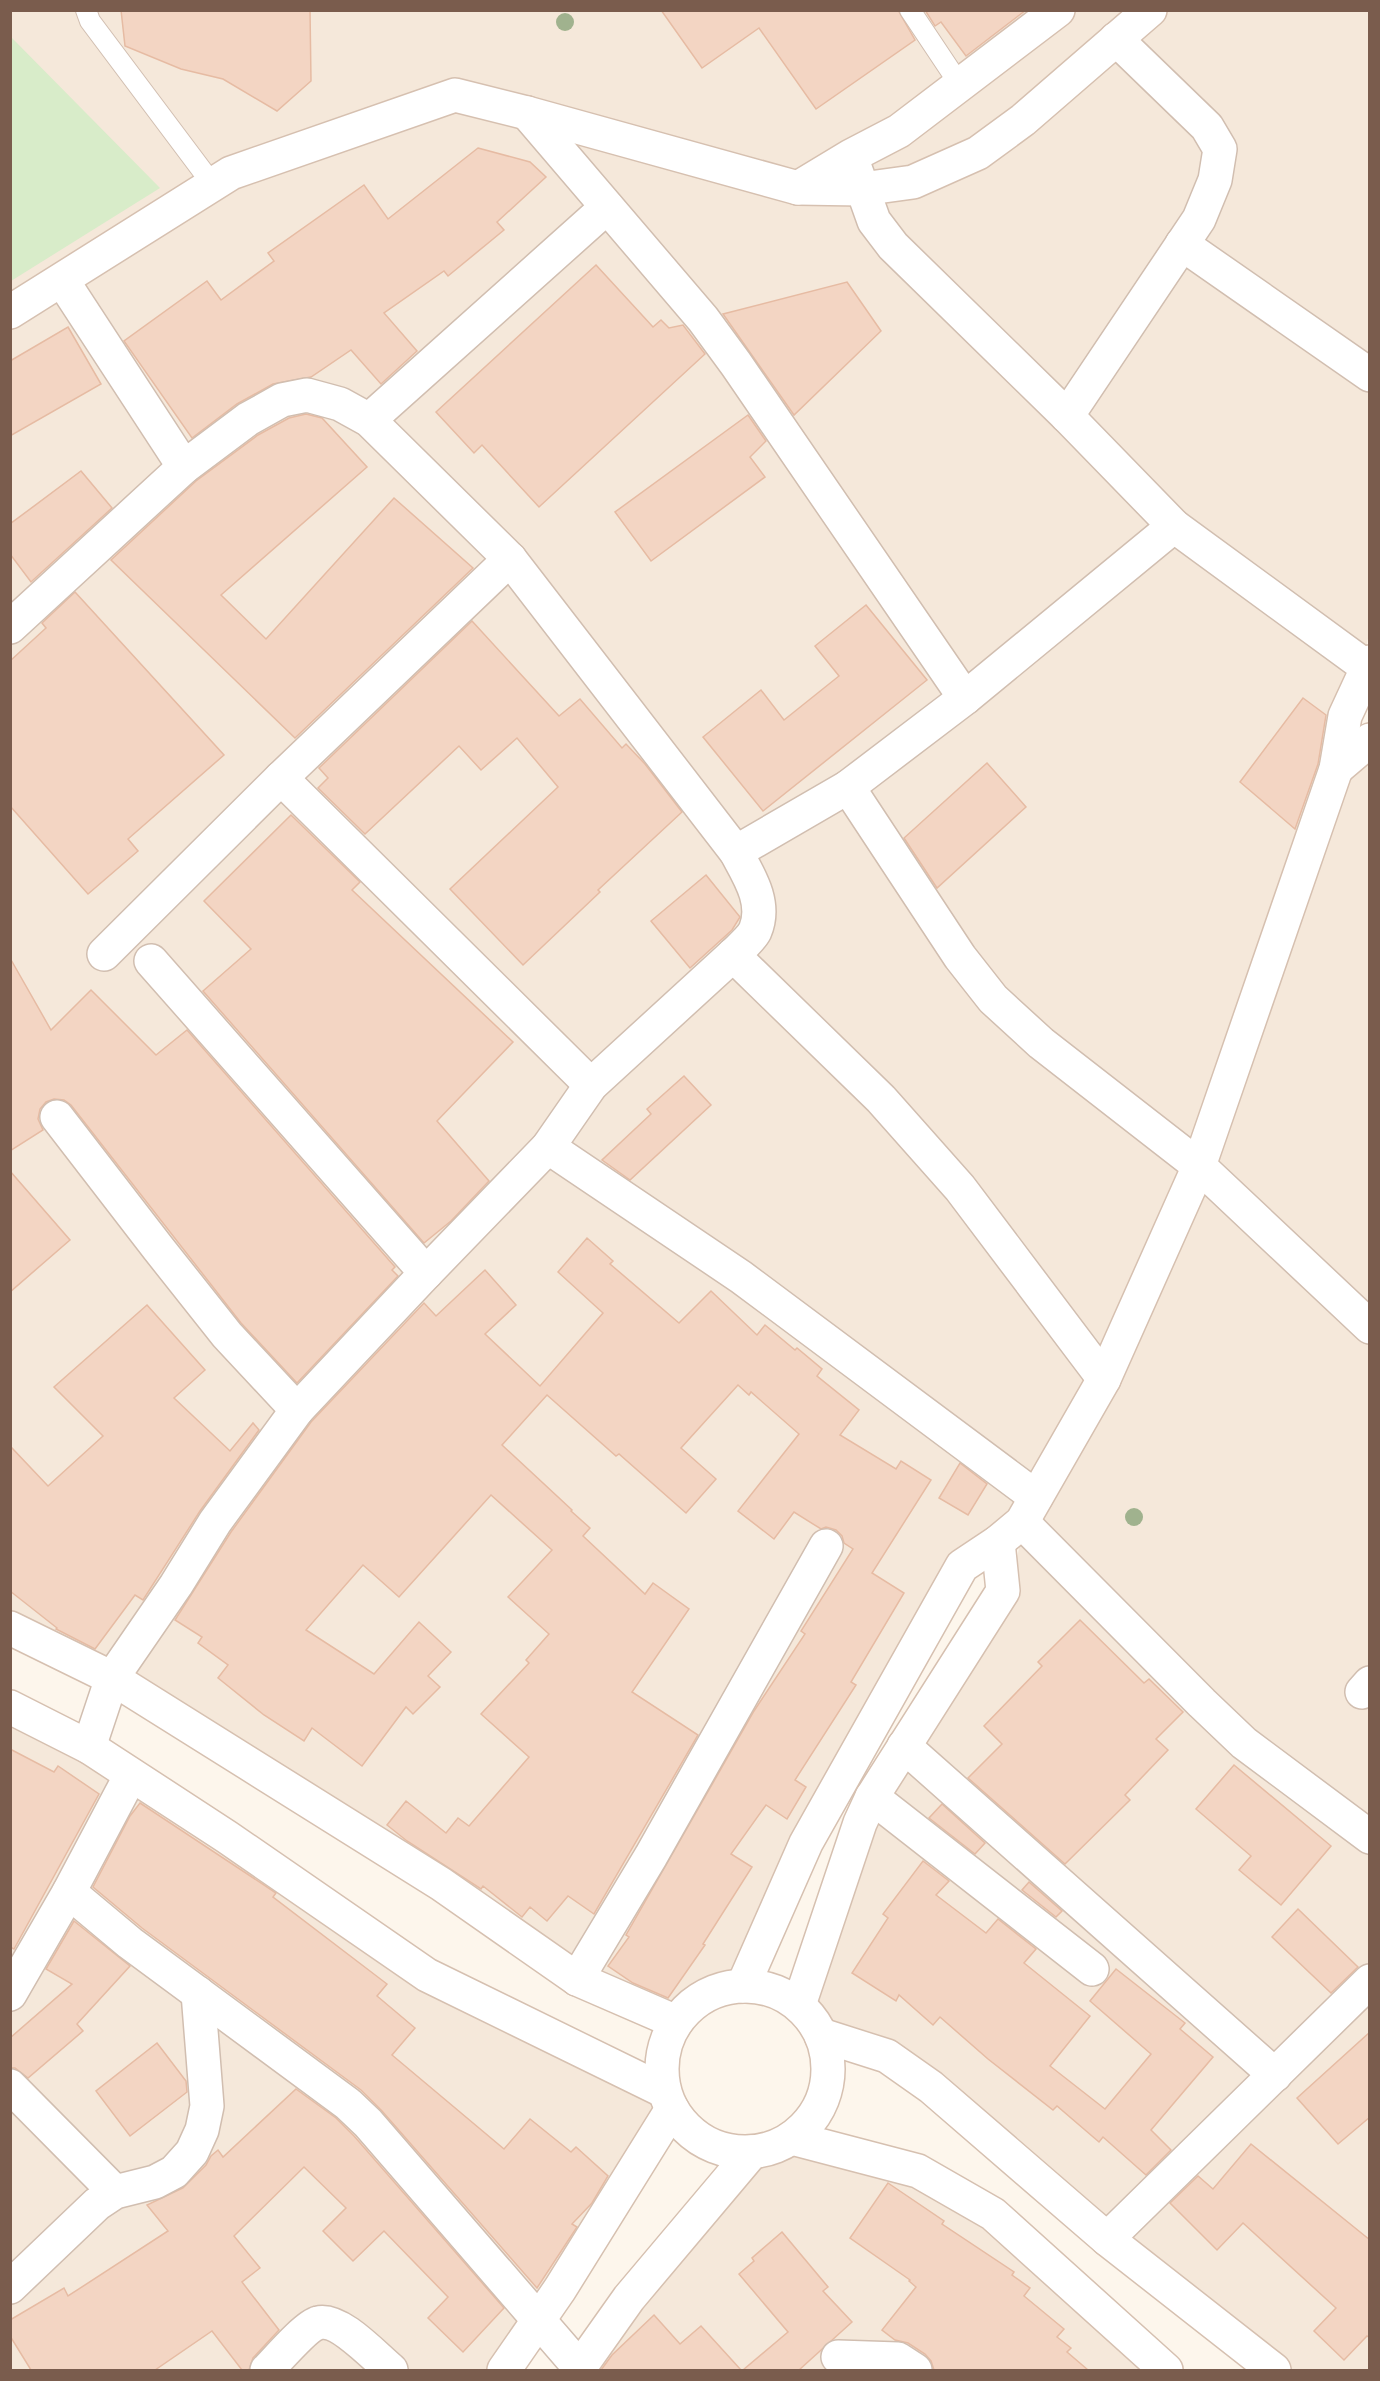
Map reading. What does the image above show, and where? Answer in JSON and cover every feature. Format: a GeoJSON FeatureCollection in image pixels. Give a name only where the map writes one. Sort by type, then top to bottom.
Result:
{"type":"FeatureCollection","features":[{"type":"Feature","properties":{"kind":"street"},"geometry":{"type":"LineString","coordinates":[[798,188],[851,156],[899,131],[1058,10]]}},
{"type":"Feature","properties":{"kind":"street"},"geometry":{"type":"LineString","coordinates":[[10,312],[231,173],[455,95],[527,112],[798,188],[862,189],[914,182],[978,153],[1023,120],[1150,10]]}},
{"type":"Feature","properties":{"kind":"street"},"geometry":{"type":"LineString","coordinates":[[1067,416],[1199,219],[1215,180],[1220,149],[1207,127],[1116,39]]}},
{"type":"Feature","properties":{"kind":"street"},"geometry":{"type":"LineString","coordinates":[[527,112],[703,320],[736,364],[965,698]]}},
{"type":"Feature","properties":{"kind":"street"},"geometry":{"type":"LineString","coordinates":[[799,2004],[860,1823],[872,1797],[1003,1591],[1019,1520],[1104,1378],[1198,1166],[1336,769],[1345,716],[1369,668],[1174,526],[1067,416],[892,246],[874,221],[851,156]]}},
{"type":"Feature","properties":{"kind":"street"},"geometry":{"type":"LineString","coordinates":[[369,420],[607,207]]}},
{"type":"Feature","properties":{"kind":"street"},"geometry":{"type":"LineString","coordinates":[[1182,243],[1370,375]]}},
{"type":"Feature","properties":{"kind":"street"},"geometry":{"type":"LineString","coordinates":[[62,280],[184,467]]}},
{"type":"Feature","properties":{"kind":"street"},"geometry":{"type":"LineString","coordinates":[[10,627],[184,467],[248,419],[282,400],[307,395],[340,404],[369,420],[510,558],[736,852],[752,880],[760,910],[755,932],[733,955],[591,1085],[548,1146],[297,1410],[215,1522],[112,1678],[89,1747]]}},
{"type":"Feature","properties":{"kind":"street"},"geometry":{"type":"LineString","coordinates":[[736,852],[848,787],[965,698],[1174,526]]}},
{"type":"Feature","properties":{"kind":"street"},"geometry":{"type":"LineString","coordinates":[[104,954],[281,778],[510,558]]}},
{"type":"Feature","properties":{"kind":"street"},"geometry":{"type":"LineString","coordinates":[[1336,769],[1370,740]]}},
{"type":"Feature","properties":{"kind":"street"},"geometry":{"type":"LineString","coordinates":[[281,778],[591,1085]]}},
{"type":"Feature","properties":{"kind":"street"},"geometry":{"type":"LineString","coordinates":[[848,787],[960,957],[993,999],[1041,1043],[1198,1166],[1370,1328]]}},
{"type":"Feature","properties":{"kind":"street"},"geometry":{"type":"LineString","coordinates":[[733,955],[881,1099],[946,1171],[1104,1378]]}},
{"type":"Feature","properties":{"kind":"street"},"geometry":{"type":"LineString","coordinates":[[151,961],[426,1273]]}},
{"type":"Feature","properties":{"kind":"street"},"geometry":{"type":"LineString","coordinates":[[57,1117],[227,1335],[297,1410]]}},
{"type":"Feature","properties":{"kind":"street"},"geometry":{"type":"LineString","coordinates":[[548,1146],[741,1277],[1019,1520],[1244,1743],[1370,1837]]}},
{"type":"Feature","properties":{"kind":"street"},"geometry":{"type":"LineString","coordinates":[[743,1986],[806,1843],[962,1566],[1019,1520]]}},
{"type":"Feature","properties":{"kind":"street"},"geometry":{"type":"LineString","coordinates":[[577,1979],[651,1857],[826,1546]]}},
{"type":"Feature","properties":{"kind":"street"},"geometry":{"type":"LineString","coordinates":[[10,1628],[112,1678],[441,1884],[577,1979],[676,2022]]}},
{"type":"Feature","properties":{"kind":"street"},"geometry":{"type":"LineString","coordinates":[[10,1707],[89,1747],[228,1837],[427,1975],[668,2100]]}},
{"type":"Feature","properties":{"kind":"street"},"geometry":{"type":"LineString","coordinates":[[904,1746],[1275,2075]]}},
{"type":"Feature","properties":{"kind":"street"},"geometry":{"type":"LineString","coordinates":[[10,1994],[69,1892],[130,1775]]}},
{"type":"Feature","properties":{"kind":"street"},"geometry":{"type":"LineString","coordinates":[[872,1797],[1092,1970]]}},
{"type":"Feature","properties":{"kind":"street"},"geometry":{"type":"LineString","coordinates":[[69,1892],[130,1943],[318,2080],[368,2123],[579,2369],[637,2288],[752,2152]]}},
{"type":"Feature","properties":{"kind":"street"},"geometry":{"type":"LineString","coordinates":[[1107,2239],[1370,1981]]}},
{"type":"Feature","properties":{"kind":"street"},"geometry":{"type":"LineString","coordinates":[[743,1986],[763,1988],[782,1994],[799,2004],[821,2035],[828,2057],[828,2080],[822,2102],[809,2122],[792,2138],[773,2148],[752,2152],[728,2151],[705,2142],[686,2128],[668,2100],[662,2067],[666,2043],[676,2022],[694,2003],[717,1990],[743,1986]]}},
{"type":"Feature","properties":{"kind":"street"},"geometry":{"type":"LineString","coordinates":[[10,2287],[97,2204],[115,2192],[155,2182],[174,2172],[192,2152],[202,2130],[207,2106],[198,1993]]}},
{"type":"Feature","properties":{"kind":"street"},"geometry":{"type":"LineString","coordinates":[[821,2035],[887,2056],[908,2069],[1107,2239],[1274,2370]]}},
{"type":"Feature","properties":{"kind":"street"},"geometry":{"type":"LineString","coordinates":[[10,2086],[115,2192]]}},
{"type":"Feature","properties":{"kind":"street"},"geometry":{"type":"LineString","coordinates":[[504,2370],[560,2289],[668,2100]]}},
{"type":"Feature","properties":{"kind":"street"},"geometry":{"type":"LineString","coordinates":[[792,2138],[918,2171],[993,2214],[1166,2370]]}},
{"type":"Feature","properties":{"kind":"street"},"geometry":{"type":"LineString","coordinates":[[267,2370],[311,2327],[320,2322],[338,2325],[390,2370]]}},
{"type":"Feature","properties":{"kind":"street"},"geometry":{"type":"LineString","coordinates":[[838,2357],[898,2359],[915,2370]]}},
{"type":"Feature","properties":{"kind":"lane"},"geometry":{"type":"LineString","coordinates":[[86,10],[90,21],[213,185]]}},
{"type":"Feature","properties":{"kind":"lane"},"geometry":{"type":"LineString","coordinates":[[910,10],[960,85]]}},
{"type":"Feature","properties":{"kind":"shaded area"},"geometry":{"type":"Polygon","coordinates":[[[10,11],[1369,11],[1369,634],[1364,657],[1193,1155],[1101,1365],[1016,1517],[957,1562],[741,1983],[717,1988],[692,2001],[676,2018],[11,1620],[10,11]]]}},
{"type":"Feature","properties":{"kind":"shaded area"},"geometry":{"type":"Polygon","coordinates":[[[1369,759],[1369,2370],[1283,2370],[938,2084],[826,2030],[813,2012],[875,1808],[1010,1594],[1020,1543],[1115,1374],[1345,778],[1369,759]]]}},
{"type":"Feature","properties":{"kind":"shaded area"},"geometry":{"type":"Polygon","coordinates":[[[10,1715],[667,2110],[498,2370],[11,2370],[10,1715]]]}},
{"type":"Feature","properties":{"kind":"shaded area"},"geometry":{"type":"Polygon","coordinates":[[[794,2149],[912,2175],[987,2220],[1154,2370],[586,2370],[755,2158],[794,2149]]]}},
{"type":"Feature","properties":{"kind":"green space"},"geometry":{"type":"Polygon","coordinates":[[[11,37],[160,188],[11,281],[11,37]]]}},
{"type":"Feature","properties":{"kind":"building"},"geometry":{"type":"Polygon","coordinates":[[[121,10],[310,10],[311,81],[277,111],[223,79],[181,69],[125,46],[121,10]]]}},
{"type":"Feature","properties":{"kind":"building"},"geometry":{"type":"Polygon","coordinates":[[[661,10],[898,10],[915,40],[816,109],[759,28],[702,68],[661,10]]]}},
{"type":"Feature","properties":{"kind":"building"},"geometry":{"type":"Polygon","coordinates":[[[925,10],[1026,10],[966,56],[941,22],[935,26],[925,10]]]}},
{"type":"Feature","properties":{"kind":"building"},"geometry":{"type":"Polygon","coordinates":[[[478,148],[530,162],[546,177],[497,222],[504,230],[448,276],[444,271],[384,313],[417,351],[381,384],[351,350],[311,377],[273,384],[237,404],[192,438],[124,341],[207,281],[221,300],[274,261],[268,253],[364,185],[388,219],[478,148]]]}},
{"type":"Feature","properties":{"kind":"building"},"geometry":{"type":"Polygon","coordinates":[[[596,265],[653,327],[661,320],[669,328],[683,325],[705,354],[539,507],[482,445],[474,453],[436,412],[596,265]]]}},
{"type":"Feature","properties":{"kind":"building"},"geometry":{"type":"Polygon","coordinates":[[[847,282],[881,331],[794,415],[723,314],[847,282]]]}},
{"type":"Feature","properties":{"kind":"building"},"geometry":{"type":"Polygon","coordinates":[[[68,327],[101,384],[10,436],[10,361],[68,327]]]}},
{"type":"Feature","properties":{"kind":"building"},"geometry":{"type":"Polygon","coordinates":[[[306,414],[322,418],[367,467],[221,595],[266,639],[394,498],[473,568],[295,738],[111,560],[196,481],[258,435],[289,418],[306,414]]]}},
{"type":"Feature","properties":{"kind":"building"},"geometry":{"type":"Polygon","coordinates":[[[748,415],[766,441],[750,457],[765,477],[651,561],[615,512],[748,415]]]}},
{"type":"Feature","properties":{"kind":"building"},"geometry":{"type":"Polygon","coordinates":[[[81,471],[112,508],[31,582],[10,554],[10,524],[81,471]]]}},
{"type":"Feature","properties":{"kind":"building"},"geometry":{"type":"Polygon","coordinates":[[[75,592],[224,755],[128,839],[138,851],[88,894],[10,806],[10,661],[46,628],[42,623],[75,592]]]}},
{"type":"Feature","properties":{"kind":"building"},"geometry":{"type":"Polygon","coordinates":[[[866,605],[927,680],[763,811],[703,737],[761,690],[784,720],[839,676],[815,646],[866,605]]]}},
{"type":"Feature","properties":{"kind":"building"},"geometry":{"type":"Polygon","coordinates":[[[472,621],[559,716],[580,699],[622,748],[626,744],[645,764],[682,812],[598,890],[600,892],[523,965],[450,889],[558,787],[517,738],[481,770],[459,746],[365,834],[318,788],[328,778],[319,768],[472,621]]]}},
{"type":"Feature","properties":{"kind":"building"},"geometry":{"type":"Polygon","coordinates":[[[1303,698],[1326,715],[1318,764],[1295,829],[1240,782],[1303,698]]]}},
{"type":"Feature","properties":{"kind":"building"},"geometry":{"type":"Polygon","coordinates":[[[987,763],[1026,807],[937,888],[904,838],[987,763]]]}},
{"type":"Feature","properties":{"kind":"building"},"geometry":{"type":"Polygon","coordinates":[[[291,815],[360,882],[352,890],[513,1042],[437,1121],[489,1181],[451,1221],[424,1243],[203,991],[251,949],[204,901],[291,815]]]}},
{"type":"Feature","properties":{"kind":"building"},"geometry":{"type":"Polygon","coordinates":[[[706,875],[740,917],[732,930],[690,968],[651,921],[706,875]]]}},
{"type":"Feature","properties":{"kind":"building"},"geometry":{"type":"Polygon","coordinates":[[[10,958],[51,1030],[91,990],[156,1055],[187,1030],[395,1267],[392,1270],[398,1276],[297,1383],[241,1323],[71,1105],[64,1100],[54,1099],[46,1102],[40,1109],[38,1119],[43,1130],[10,1151],[10,958]]]}},
{"type":"Feature","properties":{"kind":"building"},"geometry":{"type":"Polygon","coordinates":[[[684,1076],[711,1105],[630,1180],[602,1160],[651,1114],[647,1109],[684,1076]]]}},
{"type":"Feature","properties":{"kind":"building"},"geometry":{"type":"Polygon","coordinates":[[[10,1171],[70,1240],[10,1292],[10,1171]]]}},
{"type":"Feature","properties":{"kind":"building"},"geometry":{"type":"Polygon","coordinates":[[[587,1238],[613,1261],[610,1264],[679,1323],[711,1291],[757,1335],[765,1325],[822,1369],[817,1376],[859,1410],[840,1435],[896,1469],[901,1461],[931,1480],[872,1573],[904,1593],[851,1682],[856,1685],[795,1780],[806,1787],[787,1819],[766,1805],[731,1854],[752,1867],[703,1944],[705,1945],[668,1998],[633,1983],[608,1966],[629,1937],[626,1935],[754,1711],[805,1634],[801,1631],[853,1549],[844,1543],[842,1536],[836,1530],[826,1527],[821,1529],[794,1512],[774,1539],[738,1511],[799,1434],[751,1392],[749,1395],[738,1385],[681,1448],[716,1479],[686,1513],[619,1454],[616,1456],[547,1395],[502,1445],[590,1528],[583,1536],[645,1594],[653,1583],[689,1609],[632,1692],[698,1735],[594,1914],[568,1896],[547,1921],[530,1907],[522,1917],[483,1886],[481,1889],[407,1841],[387,1825],[406,1801],[446,1833],[458,1818],[469,1826],[529,1757],[481,1714],[529,1663],[526,1660],[549,1634],[508,1597],[552,1550],[491,1495],[399,1597],[363,1565],[306,1630],[374,1674],[419,1622],[451,1652],[428,1676],[440,1687],[413,1714],[406,1707],[362,1766],[312,1728],[304,1741],[264,1715],[218,1678],[228,1665],[198,1643],[202,1637],[175,1620],[231,1532],[311,1422],[424,1303],[436,1316],[485,1270],[516,1305],[485,1334],[540,1386],[603,1313],[558,1272],[587,1238]]]}},
{"type":"Feature","properties":{"kind":"building"},"geometry":{"type":"Polygon","coordinates":[[[147,1305],[205,1370],[174,1398],[230,1451],[253,1423],[259,1430],[200,1511],[143,1600],[135,1595],[95,1649],[56,1629],[10,1591],[10,1446],[48,1486],[103,1436],[54,1387],[147,1305]]]}},
{"type":"Feature","properties":{"kind":"building"},"geometry":{"type":"Polygon","coordinates":[[[960,1463],[987,1484],[968,1515],[939,1498],[960,1463]]]}},
{"type":"Feature","properties":{"kind":"building"},"geometry":{"type":"Polygon","coordinates":[[[1080,1620],[1144,1683],[1149,1679],[1183,1712],[1156,1739],[1168,1750],[1125,1795],[1130,1800],[1065,1864],[968,1778],[1002,1744],[984,1726],[1042,1666],[1038,1662],[1080,1620]]]}},
{"type":"Feature","properties":{"kind":"building"},"geometry":{"type":"Polygon","coordinates":[[[10,1749],[54,1772],[58,1766],[99,1794],[14,1949],[10,1947],[10,1749]]]}},
{"type":"Feature","properties":{"kind":"building"},"geometry":{"type":"Polygon","coordinates":[[[1234,1765],[1331,1846],[1281,1905],[1239,1870],[1251,1856],[1196,1809],[1234,1765]]]}},
{"type":"Feature","properties":{"kind":"building"},"geometry":{"type":"Polygon","coordinates":[[[140,1803],[276,1893],[273,1897],[387,1984],[377,1996],[415,2028],[392,2055],[504,2149],[530,2119],[571,2152],[576,2147],[608,2176],[592,2203],[572,2224],[577,2227],[537,2288],[361,2090],[142,1928],[93,1887],[130,1816],[140,1803]]]}},
{"type":"Feature","properties":{"kind":"building"},"geometry":{"type":"Polygon","coordinates":[[[942,1804],[985,1843],[975,1854],[929,1818],[942,1804]]]}},
{"type":"Feature","properties":{"kind":"building"},"geometry":{"type":"Polygon","coordinates":[[[923,1861],[949,1881],[936,1895],[986,1933],[998,1919],[1036,1949],[1024,1963],[1090,2016],[1050,2066],[1105,2109],[1151,2054],[1090,2001],[1116,1969],[1185,2023],[1180,2029],[1213,2057],[1151,2130],[1171,2150],[1146,2175],[1103,2137],[1099,2142],[1057,2106],[1053,2110],[988,2059],[940,2017],[933,2025],[899,1995],[896,2001],[852,1973],[888,1918],[883,1914],[923,1861]]]}},
{"type":"Feature","properties":{"kind":"building"},"geometry":{"type":"Polygon","coordinates":[[[1029,1882],[1062,1911],[1056,1917],[1022,1890],[1029,1882]]]}},
{"type":"Feature","properties":{"kind":"building"},"geometry":{"type":"Polygon","coordinates":[[[1298,1909],[1358,1967],[1331,1993],[1272,1937],[1298,1909]]]}},
{"type":"Feature","properties":{"kind":"building"},"geometry":{"type":"Polygon","coordinates":[[[74,1921],[130,1966],[77,2024],[83,2031],[28,2078],[15,2068],[10,2068],[10,2038],[72,1984],[46,1969],[74,1921]]]}},
{"type":"Feature","properties":{"kind":"building"},"geometry":{"type":"Polygon","coordinates":[[[1370,2032],[1370,2117],[1338,2144],[1297,2098],[1370,2032]]]}},
{"type":"Feature","properties":{"kind":"building"},"geometry":{"type":"Polygon","coordinates":[[[157,2043],[186,2081],[187,2092],[130,2136],[96,2091],[157,2043]]]}},
{"type":"Feature","properties":{"kind":"building"},"geometry":{"type":"Polygon","coordinates":[[[296,2089],[336,2118],[354,2136],[504,2308],[463,2352],[428,2318],[448,2297],[384,2231],[353,2261],[323,2231],[346,2208],[304,2167],[234,2236],[260,2268],[242,2282],[279,2330],[253,2358],[249,2370],[242,2370],[212,2331],[155,2370],[31,2370],[10,2336],[10,2320],[64,2288],[68,2296],[168,2231],[147,2205],[183,2188],[218,2150],[223,2157],[296,2089]]]}},
{"type":"Feature","properties":{"kind":"building"},"geometry":{"type":"Polygon","coordinates":[[[1251,2144],[1370,2240],[1370,2338],[1367,2336],[1344,2360],[1314,2331],[1336,2308],[1243,2223],[1217,2250],[1170,2203],[1198,2176],[1213,2189],[1251,2144]]]}},
{"type":"Feature","properties":{"kind":"building"},"geometry":{"type":"Polygon","coordinates":[[[888,2183],[944,2221],[942,2224],[1014,2272],[1012,2275],[1030,2288],[1024,2296],[1064,2329],[1057,2337],[1071,2348],[1067,2352],[1088,2370],[934,2370],[925,2354],[908,2343],[895,2340],[882,2330],[916,2287],[910,2280],[850,2238],[888,2183]]]}},
{"type":"Feature","properties":{"kind":"building"},"geometry":{"type":"Polygon","coordinates":[[[782,2232],[828,2287],[823,2291],[852,2322],[799,2370],[743,2370],[788,2332],[739,2274],[754,2261],[752,2258],[782,2232]]]}},
{"type":"Feature","properties":{"kind":"building"},"geometry":{"type":"Polygon","coordinates":[[[654,2315],[680,2344],[701,2326],[741,2370],[601,2370],[612,2355],[654,2315]]]}}]}
